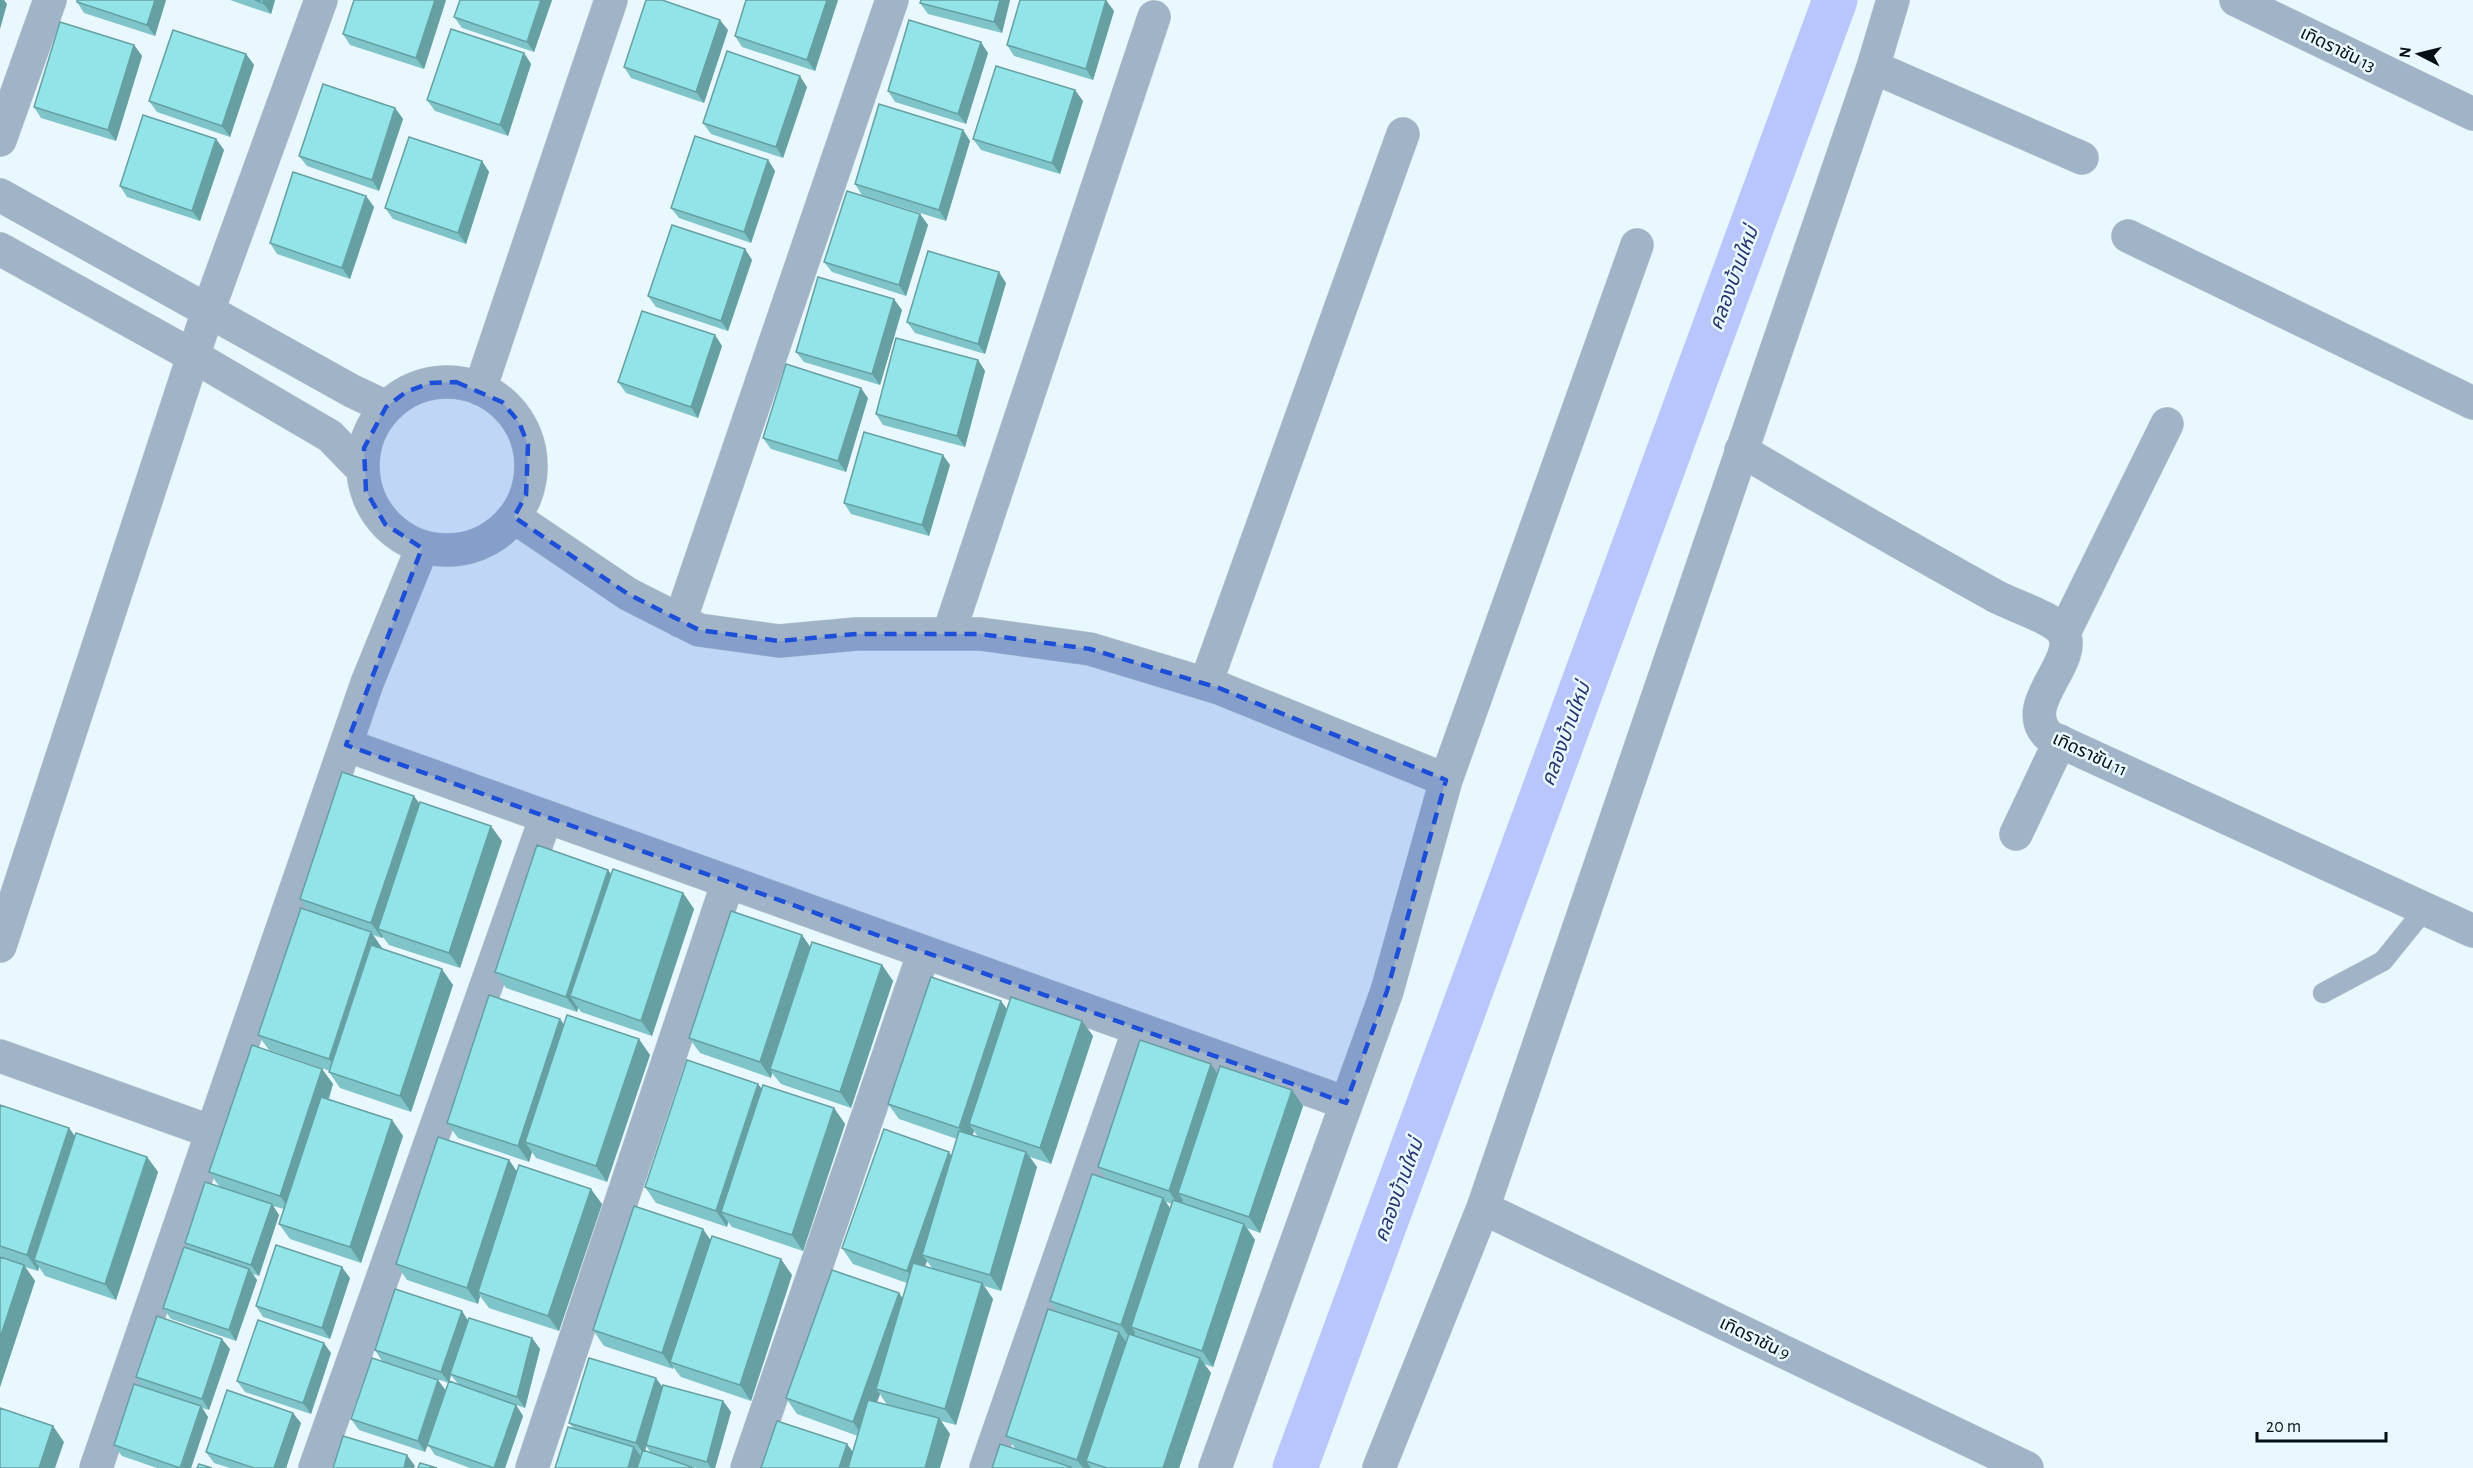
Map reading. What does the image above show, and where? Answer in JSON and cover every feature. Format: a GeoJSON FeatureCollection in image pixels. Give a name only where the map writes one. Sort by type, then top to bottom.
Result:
{"type":"FeatureCollection","features":[{"type":"Feature","properties":{"kind":"street"},"geometry":{"type":"LineString","coordinates":[[0,140],[50,0]]}},
{"type":"Feature","properties":{"kind":"street"},"geometry":{"type":"LineString","coordinates":[[0,946],[195,357],[208,311],[321,0]]}},
{"type":"Feature","properties":{"kind":"street"},"geometry":{"type":"LineString","coordinates":[[480,389],[611,0]]}},
{"type":"Feature","properties":{"kind":"street"},"geometry":{"type":"LineString","coordinates":[[680,621],[892,0]]}},
{"type":"Feature","properties":{"kind":"street"},"geometry":{"type":"LineString","coordinates":[[1379,1468],[1483,1208],[1873,67],[1893,0]]}},
{"type":"Feature","properties":{"kind":"street","name":"เทิดราชัน 13"},"geometry":{"type":"LineString","coordinates":[[2236,0],[2473,114]]}},
{"type":"Feature","properties":{"kind":"street"},"geometry":{"type":"LineString","coordinates":[[949,633],[1154,17]]}},
{"type":"Feature","properties":{"kind":"street"},"geometry":{"type":"LineString","coordinates":[[1873,67],[2082,158]]}},
{"type":"Feature","properties":{"kind":"street"},"geometry":{"type":"LineString","coordinates":[[1206,683],[1403,134]]}},
{"type":"Feature","properties":{"kind":"street"},"geometry":{"type":"LineString","coordinates":[[0,195],[352,391],[386,407]]}},
{"type":"Feature","properties":{"kind":"street"},"geometry":{"type":"LineString","coordinates":[[2128,236],[2473,403]]}},
{"type":"Feature","properties":{"kind":"street"},"geometry":{"type":"LineString","coordinates":[[1215,1468],[1387,991],[1446,780],[1636,245]]}},
{"type":"Feature","properties":{"kind":"street"},"geometry":{"type":"LineString","coordinates":[[0,249],[195,357],[330,436],[363,470]]}},
{"type":"Feature","properties":{"kind":"street"},"geometry":{"type":"LineString","coordinates":[[456,382],[480,389],[501,402],[519,422],[528,445],[531,470],[526,495],[514,517],[495,536],[473,547],[448,551],[422,548],[399,536],[385,524],[374,509],[366,491],[363,470],[364,448],[372,428],[386,407],[406,392],[430,383],[456,382]]}},
{"type":"Feature","properties":{"kind":"street","name":"เทิดราชัน 11"},"geometry":{"type":"LineString","coordinates":[[2167,424],[2064,633],[2066,647],[2037,714],[2041,729],[2050,737],[2473,931]]}},
{"type":"Feature","properties":{"kind":"street"},"geometry":{"type":"LineString","coordinates":[[1741,450],[1856,520],[2008,602],[2053,623],[2064,633]]}},
{"type":"Feature","properties":{"kind":"street"},"geometry":{"type":"LineString","coordinates":[[514,517],[628,594],[699,630],[779,640],[856,634],[980,634],[1090,649],[1206,683],[1446,780]]}},
{"type":"Feature","properties":{"kind":"street"},"geometry":{"type":"LineString","coordinates":[[96,1468],[367,683],[422,548]]}},
{"type":"Feature","properties":{"kind":"street"},"geometry":{"type":"LineString","coordinates":[[2016,834],[2060,741]]}},
{"type":"Feature","properties":{"kind":"street"},"geometry":{"type":"LineString","coordinates":[[346,745],[1346,1102]]}},
{"type":"Feature","properties":{"kind":"street"},"geometry":{"type":"LineString","coordinates":[[315,1468],[546,816]]}},
{"type":"Feature","properties":{"kind":"street"},"geometry":{"type":"LineString","coordinates":[[532,1468],[728,882]]}},
{"type":"Feature","properties":{"kind":"street"},"geometry":{"type":"LineString","coordinates":[[747,1468],[924,952]]}},
{"type":"Feature","properties":{"kind":"street"},"geometry":{"type":"LineString","coordinates":[[986,1468],[1139,1029]]}},
{"type":"Feature","properties":{"kind":"street"},"geometry":{"type":"LineString","coordinates":[[1,1059],[212,1132]]}},
{"type":"Feature","properties":{"kind":"street","name":"เทิดราชัน 9"},"geometry":{"type":"LineString","coordinates":[[1483,1208],[2027,1468]]}},
{"type":"Feature","properties":{"kind":"lane"},"geometry":{"type":"LineString","coordinates":[[2323,993],[2383,961],[2425,909]]}},
{"type":"Feature","properties":{"kind":"highlighted area"},"geometry":{"type":"Polygon","coordinates":[[[456,382],[502,402],[519,422],[528,445],[526,495],[514,517],[628,594],[699,630],[779,641],[856,634],[980,634],[1090,649],[1219,688],[1446,780],[1387,991],[1346,1103],[346,745],[422,548],[385,524],[366,491],[364,448],[386,407],[406,392],[430,383],[456,382]]]}},
{"type":"Feature","properties":{"kind":"building"},"geometry":{"type":"Polygon","coordinates":[[[77,0],[155,0],[147,25],[77,2],[77,0]]]}},
{"type":"Feature","properties":{"kind":"building"},"geometry":{"type":"Polygon","coordinates":[[[354,0],[435,0],[416,58],[343,34],[354,0]]]}},
{"type":"Feature","properties":{"kind":"building"},"geometry":{"type":"Polygon","coordinates":[[[460,0],[541,0],[527,42],[454,17],[460,0]]]}},
{"type":"Feature","properties":{"kind":"building"},"geometry":{"type":"Polygon","coordinates":[[[646,0],[662,0],[720,20],[696,92],[624,67],[646,0]]]}},
{"type":"Feature","properties":{"kind":"building"},"geometry":{"type":"Polygon","coordinates":[[[746,0],[827,0],[807,60],[735,36],[746,0]]]}},
{"type":"Feature","properties":{"kind":"building"},"geometry":{"type":"Polygon","coordinates":[[[921,0],[1000,0],[994,22],[920,3],[921,0]]]}},
{"type":"Feature","properties":{"kind":"building"},"geometry":{"type":"Polygon","coordinates":[[[1020,0],[1106,0],[1086,69],[1007,45],[1020,0]]]}},
{"type":"Feature","properties":{"kind":"building"},"geometry":{"type":"Polygon","coordinates":[[[909,20],[981,42],[958,114],[888,91],[909,20]]]}},
{"type":"Feature","properties":{"kind":"building"},"geometry":{"type":"Polygon","coordinates":[[[60,22],[134,45],[108,130],[34,107],[60,22]]]}},
{"type":"Feature","properties":{"kind":"building"},"geometry":{"type":"Polygon","coordinates":[[[451,29],[524,53],[500,125],[427,100],[451,29]]]}},
{"type":"Feature","properties":{"kind":"building"},"geometry":{"type":"Polygon","coordinates":[[[173,30],[246,54],[222,126],[149,101],[173,30]]]}},
{"type":"Feature","properties":{"kind":"building"},"geometry":{"type":"Polygon","coordinates":[[[727,51],[800,76],[776,147],[703,123],[727,51]]]}},
{"type":"Feature","properties":{"kind":"building"},"geometry":{"type":"Polygon","coordinates":[[[996,66],[1075,90],[1052,163],[973,139],[996,66]]]}},
{"type":"Feature","properties":{"kind":"building"},"geometry":{"type":"Polygon","coordinates":[[[323,84],[395,108],[372,180],[299,156],[323,84]]]}},
{"type":"Feature","properties":{"kind":"building"},"geometry":{"type":"Polygon","coordinates":[[[879,104],[963,130],[939,210],[855,184],[879,104]]]}},
{"type":"Feature","properties":{"kind":"building"},"geometry":{"type":"Polygon","coordinates":[[[143,115],[216,139],[192,211],[120,186],[143,115]]]}},
{"type":"Feature","properties":{"kind":"building"},"geometry":{"type":"Polygon","coordinates":[[[695,136],[768,160],[744,232],[671,208],[695,136]]]}},
{"type":"Feature","properties":{"kind":"building"},"geometry":{"type":"Polygon","coordinates":[[[409,137],[482,161],[458,233],[385,208],[409,137]]]}},
{"type":"Feature","properties":{"kind":"building"},"geometry":{"type":"Polygon","coordinates":[[[293,172],[366,196],[342,268],[270,243],[293,172]]]}},
{"type":"Feature","properties":{"kind":"building"},"geometry":{"type":"Polygon","coordinates":[[[847,191],[920,214],[899,285],[824,262],[847,191]]]}},
{"type":"Feature","properties":{"kind":"building"},"geometry":{"type":"Polygon","coordinates":[[[672,225],[745,249],[721,321],[648,296],[672,225]]]}},
{"type":"Feature","properties":{"kind":"building"},"geometry":{"type":"Polygon","coordinates":[[[928,251],[999,272],[978,344],[907,322],[928,251]]]}},
{"type":"Feature","properties":{"kind":"building"},"geometry":{"type":"Polygon","coordinates":[[[818,277],[894,299],[872,374],[796,352],[818,277]]]}},
{"type":"Feature","properties":{"kind":"building"},"geometry":{"type":"Polygon","coordinates":[[[642,311],[715,335],[691,407],[618,382],[642,311]]]}},
{"type":"Feature","properties":{"kind":"building"},"geometry":{"type":"Polygon","coordinates":[[[896,338],[978,360],[957,436],[876,414],[896,338]]]}},
{"type":"Feature","properties":{"kind":"building"},"geometry":{"type":"Polygon","coordinates":[[[786,364],[861,388],[838,461],[763,438],[786,364]]]}},
{"type":"Feature","properties":{"kind":"building"},"geometry":{"type":"Polygon","coordinates":[[[864,432],[943,455],[922,525],[844,503],[864,432]]]}},
{"type":"Feature","properties":{"kind":"building"},"geometry":{"type":"Polygon","coordinates":[[[342,772],[414,796],[371,923],[300,899],[342,772]]]}},
{"type":"Feature","properties":{"kind":"building"},"geometry":{"type":"Polygon","coordinates":[[[420,802],[491,826],[449,953],[378,929],[420,802]]]}},
{"type":"Feature","properties":{"kind":"building"},"geometry":{"type":"Polygon","coordinates":[[[537,845],[608,870],[566,997],[495,972],[537,845]]]}},
{"type":"Feature","properties":{"kind":"building"},"geometry":{"type":"Polygon","coordinates":[[[613,869],[683,893],[641,1021],[570,996],[613,869]]]}},
{"type":"Feature","properties":{"kind":"building"},"geometry":{"type":"Polygon","coordinates":[[[301,908],[371,932],[329,1059],[258,1035],[301,908]]]}},
{"type":"Feature","properties":{"kind":"building"},"geometry":{"type":"Polygon","coordinates":[[[731,911],[802,935],[760,1062],[689,1038],[731,911]]]}},
{"type":"Feature","properties":{"kind":"building"},"geometry":{"type":"Polygon","coordinates":[[[812,942],[882,965],[840,1092],[770,1069],[812,942]]]}},
{"type":"Feature","properties":{"kind":"building"},"geometry":{"type":"Polygon","coordinates":[[[371,945],[442,969],[400,1096],[329,1072],[371,945]]]}},
{"type":"Feature","properties":{"kind":"building"},"geometry":{"type":"Polygon","coordinates":[[[931,977],[1001,1001],[959,1128],[888,1104],[931,977]]]}},
{"type":"Feature","properties":{"kind":"building"},"geometry":{"type":"Polygon","coordinates":[[[489,995],[560,1019],[518,1146],[447,1123],[489,995]]]}},
{"type":"Feature","properties":{"kind":"building"},"geometry":{"type":"Polygon","coordinates":[[[1011,997],[1082,1021],[1040,1148],[969,1124],[1011,997]]]}},
{"type":"Feature","properties":{"kind":"building"},"geometry":{"type":"Polygon","coordinates":[[[567,1015],[639,1039],[596,1166],[525,1142],[567,1015]]]}},
{"type":"Feature","properties":{"kind":"building"},"geometry":{"type":"Polygon","coordinates":[[[1140,1040],[1211,1064],[1169,1191],[1098,1167],[1140,1040]]]}},
{"type":"Feature","properties":{"kind":"building"},"geometry":{"type":"Polygon","coordinates":[[[252,1045],[322,1069],[280,1196],[209,1172],[252,1045]]]}},
{"type":"Feature","properties":{"kind":"building"},"geometry":{"type":"Polygon","coordinates":[[[687,1060],[758,1084],[716,1211],[645,1187],[687,1060]]]}},
{"type":"Feature","properties":{"kind":"building"},"geometry":{"type":"Polygon","coordinates":[[[1220,1066],[1292,1090],[1249,1217],[1178,1193],[1220,1066]]]}},
{"type":"Feature","properties":{"kind":"building"},"geometry":{"type":"Polygon","coordinates":[[[763,1085],[834,1108],[792,1235],[721,1212],[763,1085]]]}},
{"type":"Feature","properties":{"kind":"building"},"geometry":{"type":"Polygon","coordinates":[[[321,1097],[392,1120],[350,1247],[279,1224],[321,1097]]]}},
{"type":"Feature","properties":{"kind":"building"},"geometry":{"type":"Polygon","coordinates":[[[0,1105],[69,1128],[27,1255],[0,1246],[0,1105]]]}},
{"type":"Feature","properties":{"kind":"building"},"geometry":{"type":"Polygon","coordinates":[[[884,1129],[949,1152],[907,1271],[842,1248],[884,1129]]]}},
{"type":"Feature","properties":{"kind":"building"},"geometry":{"type":"Polygon","coordinates":[[[959,1131],[1026,1152],[990,1275],[922,1255],[959,1131]]]}},
{"type":"Feature","properties":{"kind":"building"},"geometry":{"type":"Polygon","coordinates":[[[76,1133],[147,1157],[105,1284],[34,1260],[76,1133]]]}},
{"type":"Feature","properties":{"kind":"building"},"geometry":{"type":"Polygon","coordinates":[[[438,1137],[509,1160],[467,1288],[396,1264],[438,1137]]]}},
{"type":"Feature","properties":{"kind":"building"},"geometry":{"type":"Polygon","coordinates":[[[519,1165],[591,1189],[548,1316],[478,1292],[519,1165]]]}},
{"type":"Feature","properties":{"kind":"building"},"geometry":{"type":"Polygon","coordinates":[[[1092,1174],[1163,1198],[1121,1325],[1050,1301],[1092,1174]]]}},
{"type":"Feature","properties":{"kind":"building"},"geometry":{"type":"Polygon","coordinates":[[[205,1182],[272,1204],[251,1265],[185,1243],[205,1182]]]}},
{"type":"Feature","properties":{"kind":"building"},"geometry":{"type":"Polygon","coordinates":[[[1173,1200],[1244,1224],[1202,1351],[1131,1327],[1173,1200]]]}},
{"type":"Feature","properties":{"kind":"building"},"geometry":{"type":"Polygon","coordinates":[[[634,1206],[703,1229],[662,1353],[593,1330],[634,1206]]]}},
{"type":"Feature","properties":{"kind":"building"},"geometry":{"type":"Polygon","coordinates":[[[712,1236],[781,1259],[740,1385],[670,1362],[712,1236]]]}},
{"type":"Feature","properties":{"kind":"building"},"geometry":{"type":"Polygon","coordinates":[[[276,1245],[342,1267],[322,1328],[256,1306],[276,1245]]]}},
{"type":"Feature","properties":{"kind":"building"},"geometry":{"type":"Polygon","coordinates":[[[184,1247],[249,1269],[229,1330],[163,1308],[184,1247]]]}},
{"type":"Feature","properties":{"kind":"building"},"geometry":{"type":"Polygon","coordinates":[[[0,1257],[24,1265],[0,1338],[0,1257]]]}},
{"type":"Feature","properties":{"kind":"building"},"geometry":{"type":"Polygon","coordinates":[[[913,1263],[982,1283],[945,1409],[876,1389],[913,1263]]]}},
{"type":"Feature","properties":{"kind":"building"},"geometry":{"type":"Polygon","coordinates":[[[832,1270],[899,1293],[853,1422],[786,1398],[832,1270]]]}},
{"type":"Feature","properties":{"kind":"building"},"geometry":{"type":"Polygon","coordinates":[[[395,1289],[462,1311],[441,1372],[375,1350],[395,1289]]]}},
{"type":"Feature","properties":{"kind":"building"},"geometry":{"type":"Polygon","coordinates":[[[1048,1309],[1119,1332],[1077,1460],[1006,1436],[1048,1309]]]}},
{"type":"Feature","properties":{"kind":"building"},"geometry":{"type":"Polygon","coordinates":[[[157,1316],[222,1339],[202,1399],[136,1377],[157,1316]]]}},
{"type":"Feature","properties":{"kind":"building"},"geometry":{"type":"Polygon","coordinates":[[[469,1318],[532,1338],[517,1397],[450,1374],[469,1318]]]}},
{"type":"Feature","properties":{"kind":"building"},"geometry":{"type":"Polygon","coordinates":[[[258,1320],[324,1343],[303,1403],[237,1381],[258,1320]]]}},
{"type":"Feature","properties":{"kind":"building"},"geometry":{"type":"Polygon","coordinates":[[[1129,1334],[1200,1358],[1163,1468],[1107,1468],[1086,1461],[1129,1334]]]}},
{"type":"Feature","properties":{"kind":"building"},"geometry":{"type":"Polygon","coordinates":[[[372,1358],[438,1380],[418,1441],[351,1419],[372,1358]]]}},
{"type":"Feature","properties":{"kind":"building"},"geometry":{"type":"Polygon","coordinates":[[[589,1358],[656,1378],[636,1443],[569,1423],[589,1358]]]}},
{"type":"Feature","properties":{"kind":"building"},"geometry":{"type":"Polygon","coordinates":[[[449,1381],[516,1405],[494,1468],[427,1445],[449,1381]]]}},
{"type":"Feature","properties":{"kind":"building"},"geometry":{"type":"Polygon","coordinates":[[[134,1384],[201,1406],[180,1468],[114,1445],[134,1384]]]}},
{"type":"Feature","properties":{"kind":"building"},"geometry":{"type":"Polygon","coordinates":[[[663,1385],[723,1401],[707,1462],[646,1445],[663,1385]]]}},
{"type":"Feature","properties":{"kind":"building"},"geometry":{"type":"Polygon","coordinates":[[[227,1390],[293,1413],[274,1468],[254,1468],[206,1452],[227,1390]]]}},
{"type":"Feature","properties":{"kind":"building"},"geometry":{"type":"Polygon","coordinates":[[[868,1400],[939,1418],[925,1468],[848,1468],[868,1400]]]}},
{"type":"Feature","properties":{"kind":"building"},"geometry":{"type":"Polygon","coordinates":[[[0,1408],[53,1426],[39,1468],[0,1468],[0,1408]]]}},
{"type":"Feature","properties":{"kind":"building"},"geometry":{"type":"Polygon","coordinates":[[[777,1421],[847,1444],[839,1468],[761,1468],[777,1421]]]}},
{"type":"Feature","properties":{"kind":"building"},"geometry":{"type":"Polygon","coordinates":[[[568,1427],[634,1447],[628,1468],[555,1468],[568,1427]]]}},
{"type":"Feature","properties":{"kind":"building"},"geometry":{"type":"Polygon","coordinates":[[[343,1436],[407,1455],[404,1468],[333,1468],[343,1436]]]}},
{"type":"Feature","properties":{"kind":"building"},"geometry":{"type":"Polygon","coordinates":[[[1000,1444],[1071,1467],[1071,1468],[992,1468],[1000,1444]]]}},
{"type":"Feature","properties":{"kind":"building"},"geometry":{"type":"Polygon","coordinates":[[[643,1450],[694,1468],[637,1468],[643,1450]]]}},
{"type":"Feature","properties":{"kind":"building"},"geometry":{"type":"Polygon","coordinates":[[[420,1463],[437,1468],[418,1468],[420,1463]]]}},
{"type":"Feature","properties":{"kind":"building"},"geometry":{"type":"Polygon","coordinates":[[[199,1464],[212,1468],[197,1468],[199,1464]]]}},
{"type":"Feature","properties":{"kind":"waterway","name":"คลองบ้านใหม่"},"geometry":{"type":"LineString","coordinates":[[1295,1468],[1835,0]]}}]}
